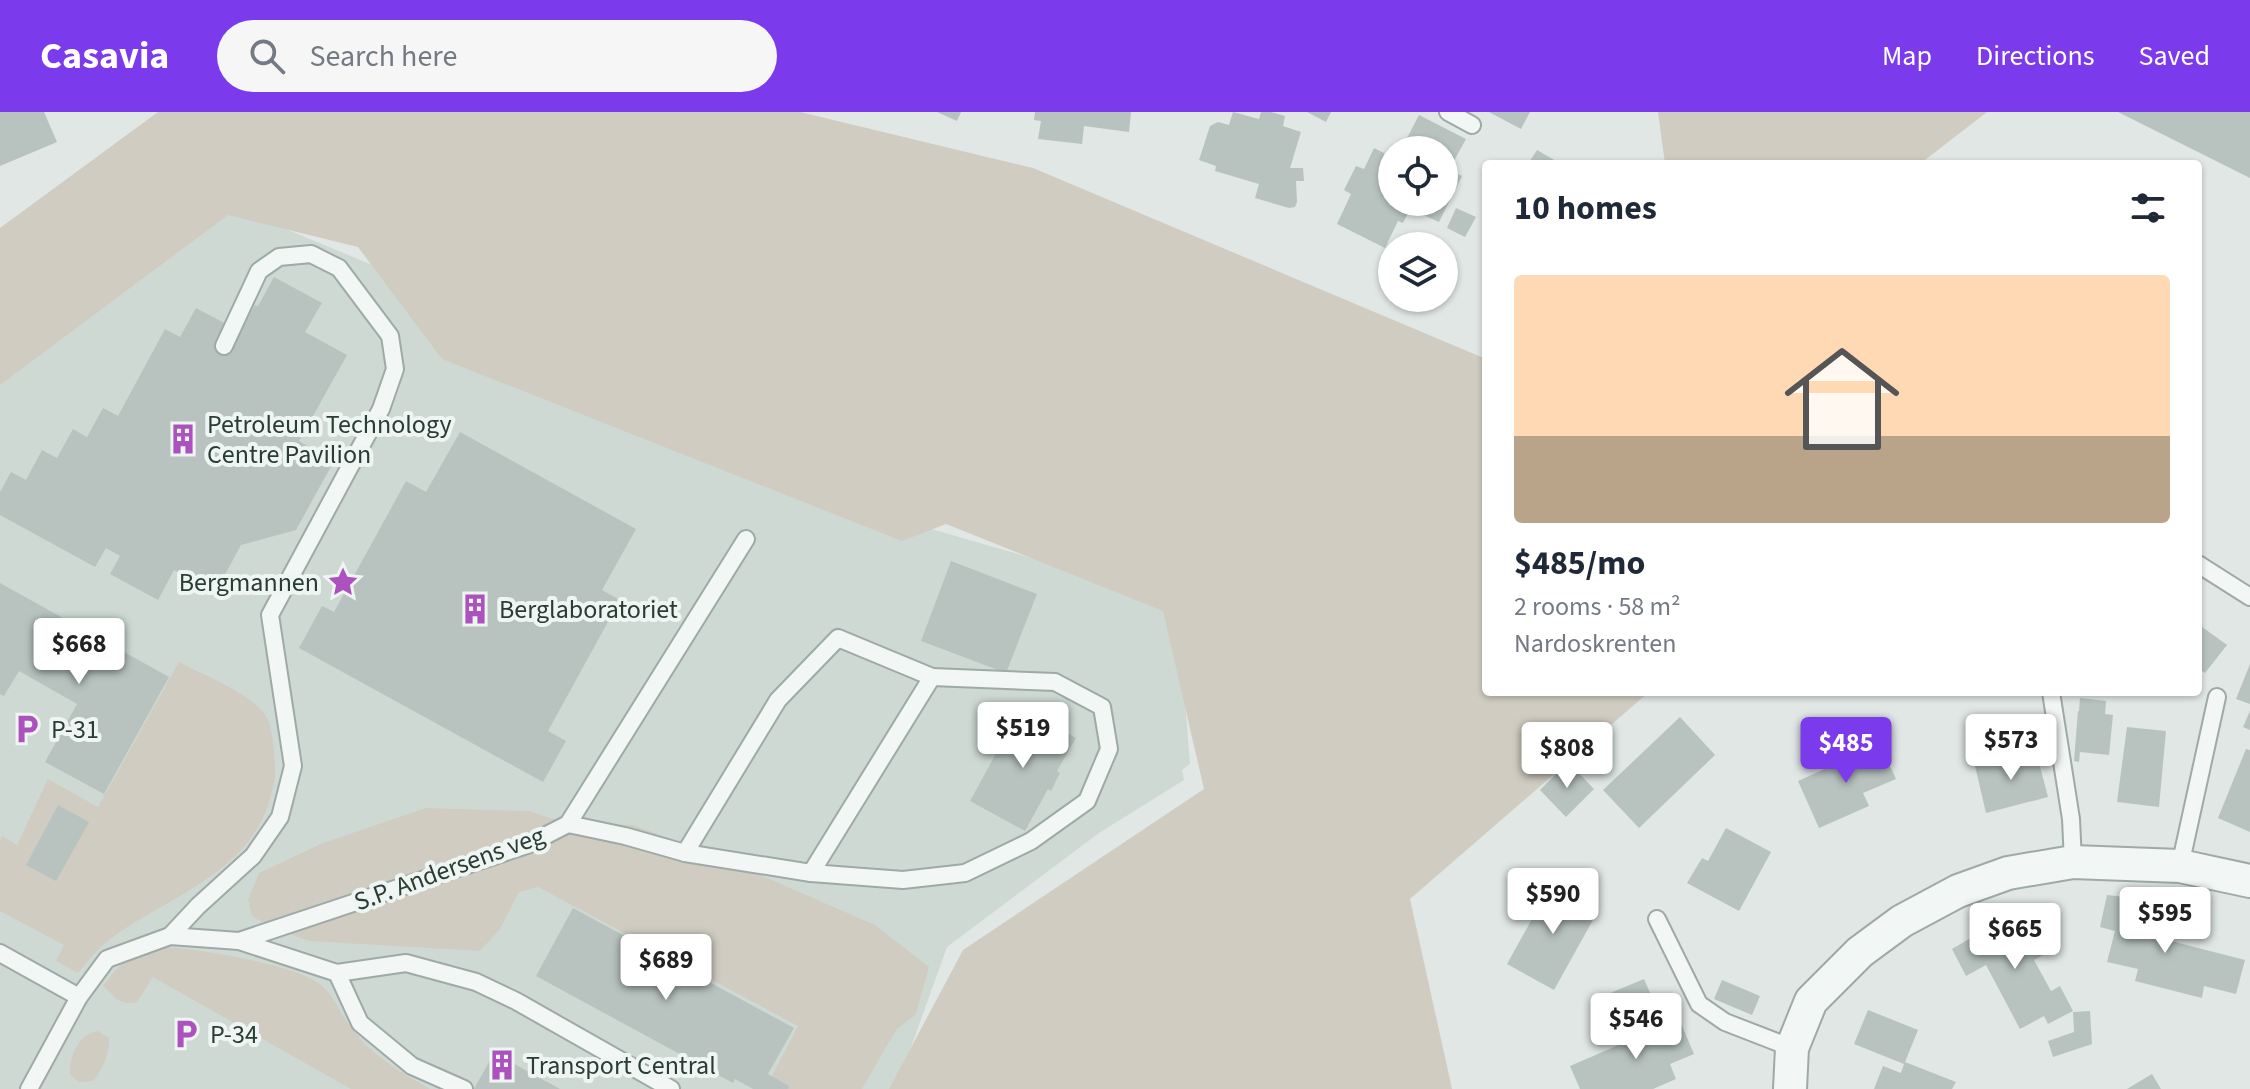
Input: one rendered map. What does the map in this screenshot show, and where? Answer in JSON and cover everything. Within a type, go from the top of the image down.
[{"type":"street","points":[[1790,1089],[1792,1048],[1811,1001],[1860,952],[1902,921],[1958,891],[2008,873],[2073,862],[2180,866],[2250,881]]},
{"type":"lane","points":[[1448,112],[1472,125]]},
{"type":"lane","name":"S.P. Andersens veg","points":[[170,936],[253,856],[280,817],[293,766],[270,615],[381,409],[395,369],[390,336],[339,268],[311,254],[279,257],[259,271],[224,346]]},
{"type":"lane","name":"S.P. Andersens veg","points":[[239,941],[527,845],[568,824],[746,539]]},
{"type":"lane","points":[[2202,567],[2250,597]]},
{"type":"lane","points":[[568,824],[685,853],[811,873],[903,880],[965,873],[1031,841],[1087,801],[1109,749],[1102,707],[1055,682],[932,677],[838,638],[778,700],[685,853]]},
{"type":"lane","points":[[811,873],[932,677]]},
{"type":"lane","points":[[2052,696],[2071,819],[2073,862]]},
{"type":"lane","points":[[2180,866],[2217,697]]},
{"type":"lane","points":[[1657,919],[1699,1004],[1725,1022],[1792,1048]]},
{"type":"lane","name":"S.P. Andersens veg","points":[[29,1089],[79,997],[107,959],[170,936],[239,941],[337,973],[406,963],[476,982],[516,1001],[671,1089]]},
{"type":"lane","points":[[0,953],[79,997]]},
{"type":"lane","points":[[337,973],[360,1023],[412,1066],[464,1089]]},
{"type":"shaded area","points":[[158,112],[800,112],[1033,168],[1482,357],[1482,696],[1644,696],[1410,899],[1452,1089],[889,1089],[963,950],[1204,789],[1163,611],[946,524],[902,541],[442,359],[358,247],[228,215],[0,385],[0,228]]},
{"type":"shaded area","points":[[1658,112],[1987,112],[1925,160],[1664,160]]},
{"type":"shaded area","points":[[190,189],[401,277],[734,472],[1177,600],[1190,764],[1182,770],[1184,780],[1099,833],[947,947],[896,1089],[0,1089],[0,382]]},
{"type":"shaded area","points":[[179,662],[235,690],[263,712],[271,730],[274,752],[275,776],[271,795],[262,821],[248,843],[230,861],[209,878],[111,938],[78,973],[56,961],[64,945],[0,911],[0,841],[2,836],[17,845],[48,779],[98,807]]},
{"type":"shaded area","points":[[426,808],[529,811],[568,824],[633,825],[717,856],[875,925],[929,967],[916,1014],[896,1030],[862,1089],[765,1089],[798,1026],[538,887],[519,892],[500,929],[480,951],[309,941],[268,926],[252,916],[248,900],[259,873],[323,843]]},
{"type":"shaded area","points":[[166,947],[247,959],[309,978],[326,990],[353,1030],[370,1048],[430,1089],[351,1089],[153,977],[137,1002],[121,1002],[103,986],[130,959]]},
{"type":"shaded area","points":[[98,1031],[109,1038],[105,1061],[93,1081],[79,1082],[70,1074],[73,1053],[85,1036]]},
{"type":"building","points":[[0,112],[44,112],[57,142],[0,166]]},
{"type":"building","points":[[937,112],[961,112],[957,121]]},
{"type":"building","points":[[1035,112],[1131,112],[1129,132],[1084,126],[1082,144],[1038,139],[1041,121],[1034,120]]},
{"type":"building","points":[[1233,112],[1259,119],[1261,112],[1285,116],[1283,126],[1301,132],[1290,168],[1303,168],[1304,181],[1296,181],[1295,207],[1255,198],[1259,184],[1215,171],[1216,166],[1199,160],[1210,126],[1218,122],[1229,125]]},
{"type":"building","points":[[1307,112],[1331,112],[1326,122]]},
{"type":"building","points":[[1489,112],[1530,112],[1521,129]]},
{"type":"building","points":[[2118,112],[2250,112],[2250,178]]},
{"type":"building","points":[[1419,115],[1466,139],[1458,153],[1458,136],[1408,136]]},
{"type":"building","points":[[1374,148],[1378,150],[1378,216],[1406,216],[1403,223],[1398,221],[1393,232],[1378,232],[1378,244],[1337,224],[1351,194],[1344,190],[1356,166],[1364,169]]},
{"type":"building","points":[[1537,150],[1554,160],[1531,160]]},
{"type":"building","points":[[1458,209],[1476,217],[1465,237],[1447,228],[1452,216],[1458,216]]},
{"type":"building","points":[[1426,216],[1442,216],[1439,222]]},
{"type":"building","name":"Petroleum Technology Centre Pavilion","points":[[274,277],[322,303],[305,332],[347,355],[299,441],[334,461],[296,530],[241,545],[215,593],[174,570],[158,600],[110,574],[120,556],[106,548],[95,567],[0,515],[0,492],[11,472],[26,480],[42,450],[57,458],[73,429],[87,437],[103,408],[118,416],[165,329],[180,337],[196,308],[228,325],[230,350]]},
{"type":"building","name":"Berglaboratoriet","points":[[460,432],[636,529],[602,590],[620,600],[548,731],[566,741],[543,782],[299,648],[322,606],[334,612],[406,481],[426,492]]},
{"type":"building","points":[[951,561],[1037,594],[1006,673],[921,641]]},
{"type":"building","points":[[0,583],[169,677],[104,794],[45,762],[77,704],[19,671],[4,696],[0,694]]},
{"type":"building","points":[[2202,627],[2227,645],[2205,673],[2202,671]]},
{"type":"building","points":[[2250,664],[2250,704],[2236,699]]},
{"type":"building","points":[[2080,698],[2106,701],[2105,714],[2113,715],[2109,755],[2080,752],[2079,762],[2074,761]]},
{"type":"building","points":[[1021,708],[1076,738],[1057,771],[1060,773],[1051,791],[1048,789],[1025,831],[970,801]]},
{"type":"building","points":[[2250,711],[2250,730],[2243,727]]},
{"type":"building","points":[[1680,717],[1715,755],[1639,828],[1603,790]]},
{"type":"building","points":[[2127,727],[2166,731],[2159,807],[2117,802]]},
{"type":"building","points":[[1880,744],[1896,779],[1863,793],[1869,806],[1819,828],[1798,781]]},
{"type":"building","points":[[2246,749],[2250,750],[2250,832],[2218,818]]},
{"type":"building","points":[[2036,751],[2048,797],[1986,813],[1975,766]]},
{"type":"building","points":[[1568,762],[1594,789],[1566,817],[1540,790]]},
{"type":"building","points":[[58,805],[89,822],[56,881],[26,865]]},
{"type":"building","points":[[1726,828],[1771,852],[1739,911],[1687,883],[1702,858],[1708,861]]},
{"type":"building","points":[[1552,883],[1599,909],[1554,990],[1507,964]]},
{"type":"building","points":[[2107,895],[2144,899],[2136,932],[2245,960],[2236,994],[2204,986],[2202,998],[2135,981],[2138,969],[2107,962],[2115,931],[2100,927]]},
{"type":"building","points":[[573,908],[794,1028],[768,1074],[789,1086],[788,1089],[753,1089],[735,1079],[733,1083],[536,976]]},
{"type":"building","points":[[2010,915],[2021,935],[2036,927],[2049,952],[2034,960],[2051,991],[2060,986],[2073,1011],[2048,1024],[2044,1016],[2020,1029],[1986,965],[1966,976],[1952,949]]},
{"type":"building","points":[[1644,979],[1657,1009],[1621,1024],[1608,994]]},
{"type":"building","points":[[1722,980],[1760,996],[1752,1015],[1714,999]]},
{"type":"building","points":[[1868,1010],[1918,1030],[1905,1062],[1956,1082],[1952,1089],[1874,1089],[1883,1066],[1901,1073],[1904,1064],[1854,1044]]},
{"type":"building","points":[[2090,1011],[2092,1044],[2053,1057],[2048,1041],[2074,1032],[2073,1012]]},
{"type":"building","points":[[1679,1019],[1694,1054],[1670,1064],[1676,1079],[1653,1089],[1580,1089],[1570,1066]]},
{"type":"building","name":"Transport Central","points":[[494,1053],[540,1078],[560,1089],[474,1089]]},
{"type":"building","points":[[2152,1074],[2161,1089],[2127,1089]]},
{"type":"place","name":"Petroleum Technology Centre Pavilion","points":[[183,439]]},
{"type":"place","name":"Bergmannen","points":[[343,582]]},
{"type":"place","name":"Berglaboratoriet","points":[[475,609]]},
{"type":"place","name":"P-31","points":[[27,729]]},
{"type":"place","name":"P-34","points":[[186,1034]]},
{"type":"place","name":"Transport Central","points":[[502,1065]]}]
